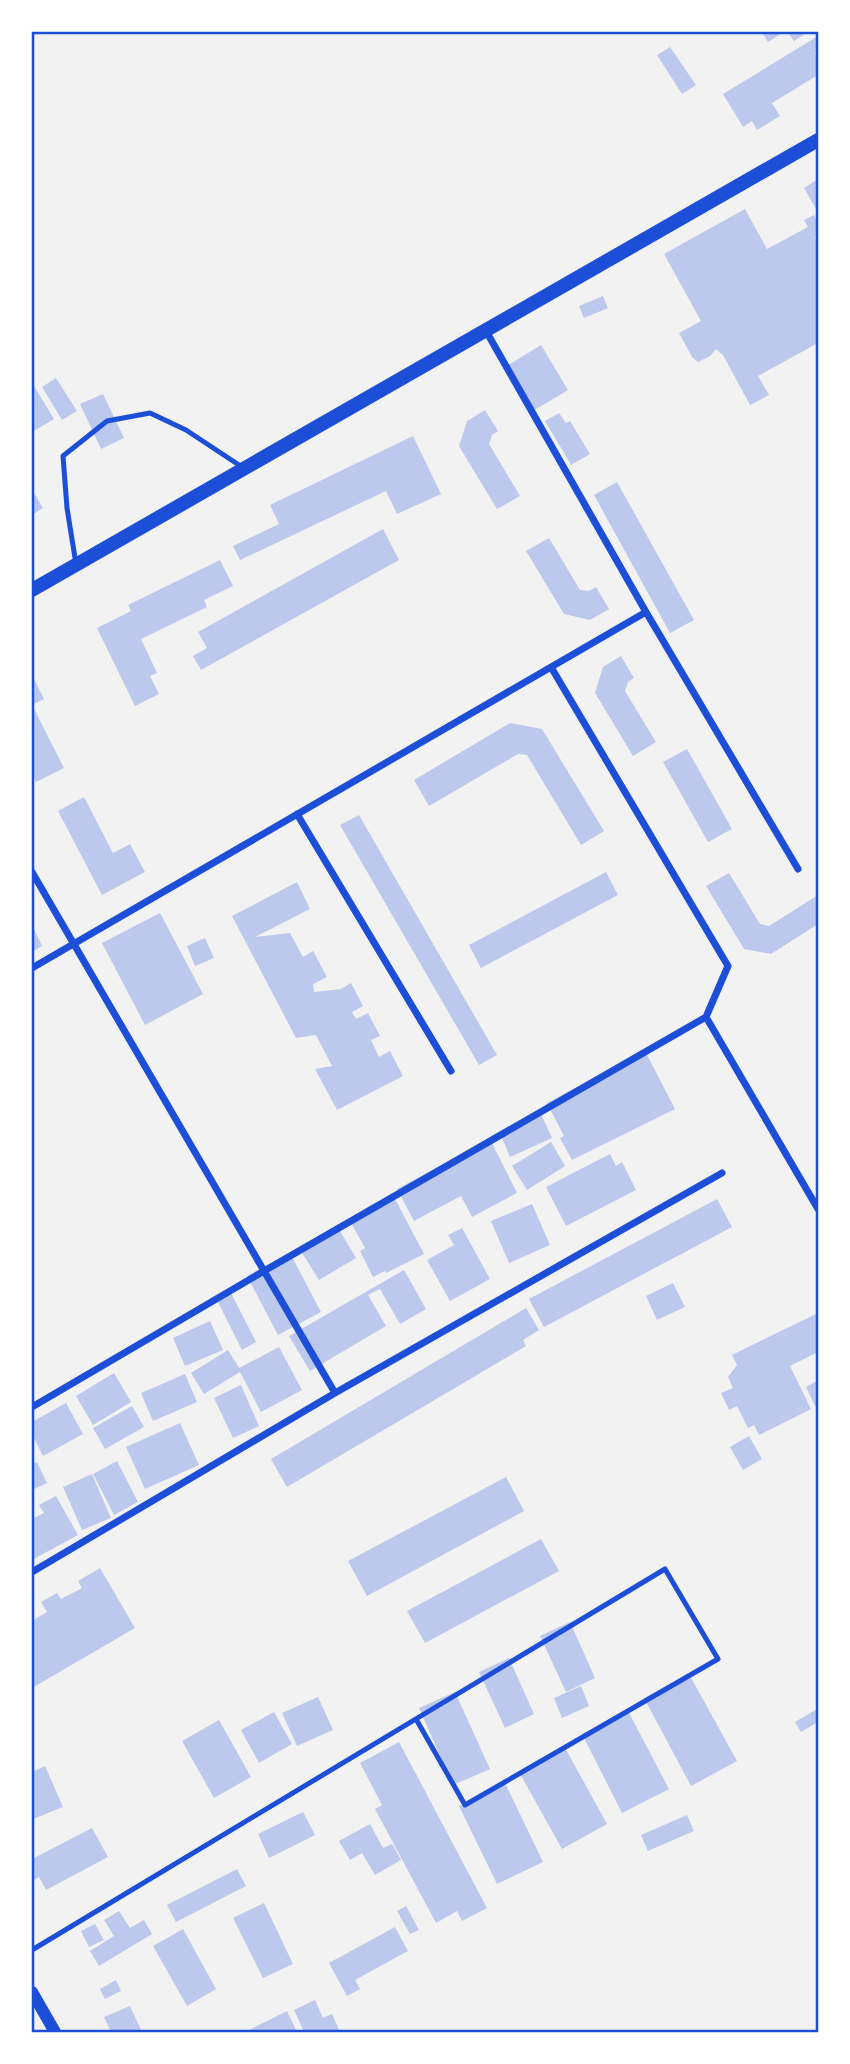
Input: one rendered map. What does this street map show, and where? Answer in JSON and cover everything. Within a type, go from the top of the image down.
[{"type":"main road","points":[[32,590],[818,140]]},
{"type":"street","points":[[486,331],[646,612],[798,869]]},
{"type":"street","points":[[32,968],[646,612]]},
{"type":"street","points":[[32,1408],[706,1017],[728,966],[551,667]]},
{"type":"street","points":[[297,814],[451,1072]]},
{"type":"street","points":[[32,872],[335,1393]]},
{"type":"street","points":[[706,1017],[818,1209]]},
{"type":"street","points":[[32,1572],[335,1393],[722,1173]]},
{"type":"street","points":[[32,1992],[55,2032]]},
{"type":"lane","points":[[77,565],[67,508],[63,456],[107,421],[150,413],[186,430],[244,469]]},
{"type":"lane","points":[[32,1950],[665,1569],[718,1659],[465,1805],[416,1719]]},
{"type":"building","points":[[762,32],[784,32],[768,42]]},
{"type":"building","points":[[788,32],[808,32],[794,41]]},
{"type":"building","points":[[818,36],[818,51],[815,53],[818,58],[818,75],[772,103],[780,116],[757,130],[752,121],[743,127],[723,94]]},
{"type":"building","points":[[670,47],[696,85],[682,94],[657,55]]},
{"type":"building","points":[[818,179],[818,212],[804,188]]},
{"type":"building","points":[[745,209],[767,249],[808,227],[804,220],[814,215],[818,224],[818,235],[815,237],[818,243],[818,343],[758,376],[769,395],[750,405],[723,355],[716,349],[710,356],[698,362],[692,357],[679,333],[701,321],[664,254]]},
{"type":"building","points":[[603,296],[608,308],[584,318],[579,306]]},
{"type":"building","points":[[541,345],[568,390],[531,412],[505,367]]},
{"type":"building","points":[[56,378],[77,411],[62,420],[42,387]]},
{"type":"building","points":[[34,386],[54,419],[32,432],[32,387]]},
{"type":"building","points":[[103,394],[124,438],[101,449],[80,404]]},
{"type":"building","points":[[485,410],[498,431],[492,435],[489,444],[520,496],[497,509],[459,446],[467,421]]},
{"type":"building","points":[[559,413],[566,423],[570,421],[590,454],[571,465],[545,421]]},
{"type":"building","points":[[413,436],[441,494],[397,514],[386,491],[240,560],[233,546],[279,524],[270,505]]},
{"type":"building","points":[[617,482],[694,620],[670,633],[594,495]]},
{"type":"building","points":[[32,490],[43,508],[32,515]]},
{"type":"building","points":[[383,529],[399,560],[201,670],[193,656],[207,648],[198,632]]},
{"type":"building","points":[[549,538],[580,590],[589,591],[596,587],[609,609],[590,620],[564,614],[526,551]]},
{"type":"building","points":[[220,560],[233,586],[204,600],[207,607],[141,639],[157,673],[150,676],[159,694],[135,706],[97,628],[131,611],[128,605]]},
{"type":"building","points":[[621,656],[634,678],[628,682],[625,691],[656,742],[633,756],[595,693],[603,667]]},
{"type":"building","points":[[32,675],[44,699],[32,705]]},
{"type":"building","points":[[32,705],[64,768],[36,782],[32,772]]},
{"type":"building","points":[[510,723],[542,729],[604,831],[581,845],[527,755],[518,754],[429,806],[414,780]]},
{"type":"building","points":[[687,749],[732,829],[708,842],[663,762]]},
{"type":"building","points":[[84,797],[113,853],[130,844],[145,872],[102,895],[58,811]]},
{"type":"building","points":[[359,815],[497,1055],[479,1065],[340,825]]},
{"type":"building","points":[[606,872],[618,895],[481,968],[469,945]]},
{"type":"building","points":[[729,873],[760,924],[769,926],[818,895],[818,924],[771,954],[744,949],[706,886]]},
{"type":"building","points":[[297,882],[310,909],[255,937],[290,933],[303,957],[313,951],[327,977],[313,984],[314,992],[341,989],[351,983],[363,1006],[352,1012],[356,1019],[368,1013],[380,1036],[371,1040],[379,1057],[390,1051],[403,1076],[337,1110],[315,1069],[332,1066],[316,1035],[296,1038],[232,916]]},
{"type":"building","points":[[160,913],[203,994],[145,1025],[102,943]]},
{"type":"building","points":[[32,925],[42,946],[32,952]]},
{"type":"building","points":[[205,938],[214,958],[195,966],[187,946]]},
{"type":"building","points":[[645,1051],[675,1109],[572,1160],[560,1138],[564,1136],[547,1103]]},
{"type":"building","points":[[541,1114],[552,1138],[510,1157],[500,1133]]},
{"type":"building","points":[[490,1139],[517,1193],[472,1217],[461,1196],[414,1221],[397,1189]]},
{"type":"building","points":[[551,1142],[565,1166],[527,1190],[512,1166]]},
{"type":"building","points":[[610,1154],[616,1166],[622,1162],[636,1190],[566,1226],[546,1187]]},
{"type":"building","points":[[394,1197],[424,1254],[373,1277],[360,1251],[365,1248],[350,1221]]},
{"type":"building","points":[[717,1199],[732,1227],[544,1327],[529,1299]]},
{"type":"building","points":[[532,1204],[550,1245],[509,1263],[491,1221]]},
{"type":"building","points":[[337,1226],[356,1258],[319,1280],[299,1248]]},
{"type":"building","points":[[462,1228],[490,1279],[450,1301],[427,1260],[454,1245],[448,1235]]},
{"type":"building","points":[[290,1253],[321,1312],[278,1335],[247,1276]]},
{"type":"building","points":[[404,1270],[426,1309],[400,1324],[380,1289],[368,1295],[386,1326],[310,1371],[289,1336]]},
{"type":"building","points":[[673,1283],[685,1307],[657,1320],[646,1296]]},
{"type":"building","points":[[230,1291],[256,1342],[242,1350],[216,1298]]},
{"type":"building","points":[[526,1308],[539,1330],[523,1340],[526,1346],[287,1487],[271,1459]]},
{"type":"building","points":[[818,1313],[818,1352],[790,1366],[811,1409],[759,1435],[754,1425],[748,1428],[737,1406],[729,1410],[721,1393],[733,1388],[728,1377],[737,1365],[732,1355]]},
{"type":"building","points":[[210,1321],[223,1350],[185,1366],[173,1338]]},
{"type":"building","points":[[279,1347],[302,1390],[261,1412],[240,1372],[204,1394],[191,1373],[228,1350],[239,1368]]},
{"type":"building","points":[[114,1373],[131,1402],[93,1425],[76,1396]]},
{"type":"building","points":[[185,1374],[197,1402],[153,1421],[141,1393]]},
{"type":"building","points":[[818,1380],[818,1412],[806,1387]]},
{"type":"building","points":[[241,1385],[259,1426],[233,1438],[214,1398]]},
{"type":"building","points":[[66,1403],[83,1434],[43,1456],[32,1434],[32,1422]]},
{"type":"building","points":[[132,1406],[144,1427],[105,1449],[93,1428]]},
{"type":"building","points":[[180,1423],[199,1465],[145,1489],[126,1447]]},
{"type":"building","points":[[749,1436],[762,1459],[743,1470],[730,1447]]},
{"type":"building","points":[[117,1461],[138,1502],[114,1515],[93,1474]]},
{"type":"building","points":[[37,1462],[47,1483],[32,1490],[32,1464]]},
{"type":"building","points":[[92,1474],[111,1518],[82,1530],[63,1487]]},
{"type":"building","points":[[506,1477],[524,1511],[367,1596],[348,1561]]},
{"type":"building","points":[[56,1496],[78,1535],[32,1560],[32,1519],[44,1513],[39,1505]]},
{"type":"building","points":[[541,1539],[559,1571],[425,1643],[407,1611]]},
{"type":"building","points":[[100,1568],[135,1628],[32,1688],[32,1621],[47,1612],[41,1602],[57,1593],[61,1599],[82,1588],[78,1581]]},
{"type":"building","points":[[570,1622],[595,1678],[566,1692],[540,1636]]},
{"type":"building","points":[[509,1658],[534,1714],[505,1728],[479,1672]]},
{"type":"building","points":[[689,1674],[737,1761],[691,1786],[644,1698]]},
{"type":"building","points":[[581,1686],[589,1706],[562,1718],[554,1698]]},
{"type":"building","points":[[455,1692],[490,1769],[453,1785],[419,1708]]},
{"type":"building","points":[[318,1697],[333,1730],[297,1746],[282,1713]]},
{"type":"building","points":[[817,1709],[818,1722],[801,1732],[795,1722]]},
{"type":"building","points":[[628,1711],[669,1789],[622,1813],[582,1734]]},
{"type":"building","points":[[274,1712],[292,1744],[259,1763],[241,1730]]},
{"type":"building","points":[[219,1720],[251,1777],[214,1798],[182,1741]]},
{"type":"building","points":[[399,1742],[487,1908],[462,1921],[457,1911],[436,1923],[375,1809],[382,1805],[360,1763]]},
{"type":"building","points":[[564,1746],[607,1824],[562,1849],[519,1772]]},
{"type":"building","points":[[45,1766],[63,1807],[33,1819],[32,1772]]},
{"type":"building","points":[[505,1783],[543,1862],[497,1884],[459,1806]]},
{"type":"building","points":[[303,1812],[315,1835],[269,1858],[258,1834]]},
{"type":"building","points":[[687,1815],[694,1831],[648,1851],[641,1835]]},
{"type":"building","points":[[370,1824],[383,1848],[392,1844],[401,1860],[375,1875],[362,1853],[350,1860],[339,1841]]},
{"type":"building","points":[[92,1828],[108,1857],[46,1890],[39,1877],[32,1881],[32,1859]]},
{"type":"building","points":[[237,1869],[246,1886],[176,1922],[167,1905]]},
{"type":"building","points":[[264,1903],[293,1964],[263,1978],[233,1918]]},
{"type":"building","points":[[406,1906],[419,1930],[410,1934],[397,1911]]},
{"type":"building","points":[[119,1911],[130,1928],[144,1920],[152,1934],[99,1966],[90,1951],[114,1936],[104,1920]]},
{"type":"building","points":[[95,1924],[104,1940],[89,1947],[81,1931]]},
{"type":"building","points":[[395,1927],[408,1951],[355,1980],[360,1989],[347,1996],[329,1963]]},
{"type":"building","points":[[183,1929],[216,1989],[187,2006],[153,1946]]},
{"type":"building","points":[[116,1980],[121,1991],[105,1999],[100,1989]]},
{"type":"building","points":[[315,2000],[323,2018],[332,2014],[340,2032],[304,2032],[294,2010]]},
{"type":"building","points":[[130,2006],[142,2032],[111,2032],[104,2017]]},
{"type":"building","points":[[287,2011],[297,2032],[245,2032]]}]
